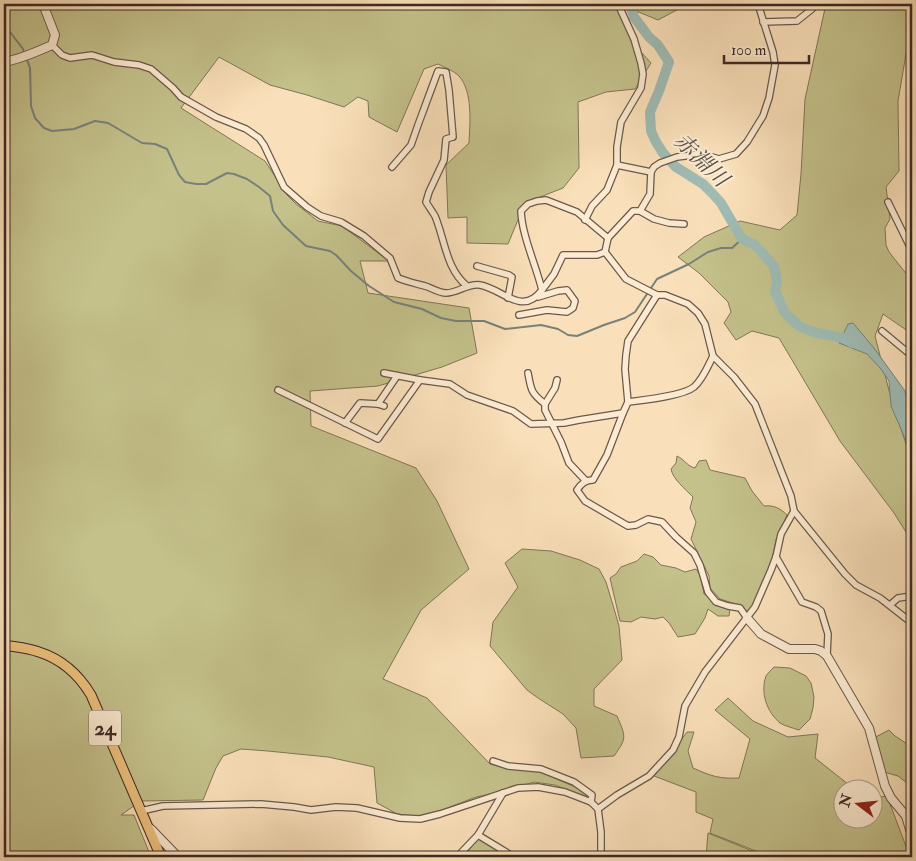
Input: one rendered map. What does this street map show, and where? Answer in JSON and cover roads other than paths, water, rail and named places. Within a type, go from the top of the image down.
[{"type":"main road","name":"24","points":[[4,645],[37,651],[52,657],[62,663],[83,683],[91,695],[161,857]]},
{"type":"street","points":[[4,62],[15,60],[52,45],[55,36],[43,4]]},
{"type":"street","points":[[586,220],[592,206],[607,190],[617,165],[617,147],[621,122],[641,88],[643,74],[634,39],[618,4]]},
{"type":"street","points":[[640,211],[650,194],[651,172],[654,168],[677,156],[701,154],[719,159],[736,154],[747,142],[763,116],[769,98],[775,65],[773,52],[758,4]]},
{"type":"street","points":[[763,22],[797,21],[815,4]]},
{"type":"street","points":[[52,45],[62,55],[70,58],[92,54],[114,62],[139,65],[152,69],[181,97],[216,117],[246,129],[259,138],[268,151],[284,187],[307,207],[321,216],[341,222],[364,236],[390,258],[398,278],[445,294],[456,292],[467,286],[478,285],[493,289],[508,298],[521,302],[567,290],[575,301],[573,308],[567,312],[546,310],[520,315]]},
{"type":"street","points":[[392,167],[411,145],[438,71],[446,72],[452,137],[446,139],[444,160],[426,202],[434,215],[448,259],[460,281],[467,286]]},
{"type":"street","points":[[912,117],[912,133]]},
{"type":"street","points":[[617,165],[651,172]]},
{"type":"street","points":[[542,290],[524,229],[521,211],[528,204],[546,200],[577,212],[608,238]]},
{"type":"street","points":[[888,202],[912,251]]},
{"type":"street","points":[[684,224],[669,223],[654,219],[640,211],[634,211],[608,238],[605,252],[626,279],[656,294],[665,295],[688,304],[698,313],[704,324],[713,356],[734,377],[755,404],[788,489],[794,511],[856,585],[880,598],[912,622]]},
{"type":"street","points":[[536,297],[554,274],[563,255],[597,255],[605,252]]},
{"type":"street","points":[[477,266],[509,274],[512,277],[508,298]]},
{"type":"street","points":[[656,294],[628,340],[625,369],[628,402],[607,455],[593,480],[580,484],[576,490],[585,501],[628,526],[636,526],[648,519],[662,522],[694,553],[700,565],[708,592],[716,602],[740,608],[761,634],[789,649],[814,649],[821,651],[827,656],[869,728],[885,786],[906,816],[912,836]]},
{"type":"street","points":[[882,331],[912,356]]},
{"type":"street","points":[[628,402],[684,392],[694,387],[704,374],[713,356]]},
{"type":"street","points":[[384,373],[450,384],[467,395],[513,411],[531,424],[564,423],[623,413]]},
{"type":"street","points":[[528,373],[531,391],[545,404],[569,463],[586,481]]},
{"type":"street","points":[[345,423],[360,402],[381,405],[397,376]]},
{"type":"street","points":[[278,390],[378,439],[420,380]]},
{"type":"street","points":[[545,404],[555,388],[557,380]]},
{"type":"street","points":[[598,809],[648,776],[673,750],[679,737],[683,713],[690,697],[705,672],[755,608],[776,556],[781,534],[794,511]]},
{"type":"street","points":[[776,556],[802,602],[821,611],[828,634],[827,656]]},
{"type":"street","points":[[890,606],[898,598],[912,596]]},
{"type":"street","points":[[494,761],[508,766],[540,769],[560,776],[574,782],[592,795],[591,802]]},
{"type":"street","points":[[141,811],[163,806],[260,804],[311,810],[336,807],[358,808],[400,818],[420,819],[518,788],[538,787],[565,792],[591,802],[598,809],[601,832],[601,857]]},
{"type":"street","points":[[457,857],[478,835],[503,793]]},
{"type":"street","points":[[148,825],[178,857]]},
{"type":"street","points":[[478,835],[514,857]]},
{"type":"water","points":[[853,323],[905,391],[912,420],[912,479],[910,450],[891,406],[889,381],[867,354],[839,343],[848,324]]},
{"type":"waterway","name":"赤淵川","points":[[630,4],[634,17],[649,37],[658,45],[669,62],[650,112],[651,131],[663,153],[676,167],[703,184],[712,193],[721,203],[742,239],[755,245],[774,266],[777,282],[775,292],[785,313],[799,326],[813,332],[844,338],[852,343]]},
{"type":"waterway","points":[[4,24],[24,53]]},
{"type":"waterway","points":[[26,57],[30,68],[31,106],[35,118],[44,128],[52,131],[74,129],[95,121],[108,123],[142,143],[155,144],[167,149],[179,175],[185,182],[206,184],[227,173],[247,179],[270,196],[273,211],[283,225],[306,246],[330,251],[369,286],[394,302],[422,309],[441,318],[456,321],[484,321],[505,329],[541,325],[558,329],[568,335],[577,336],[625,318],[635,312],[657,279],[689,264],[708,252],[721,248],[732,248],[742,239]]}]
